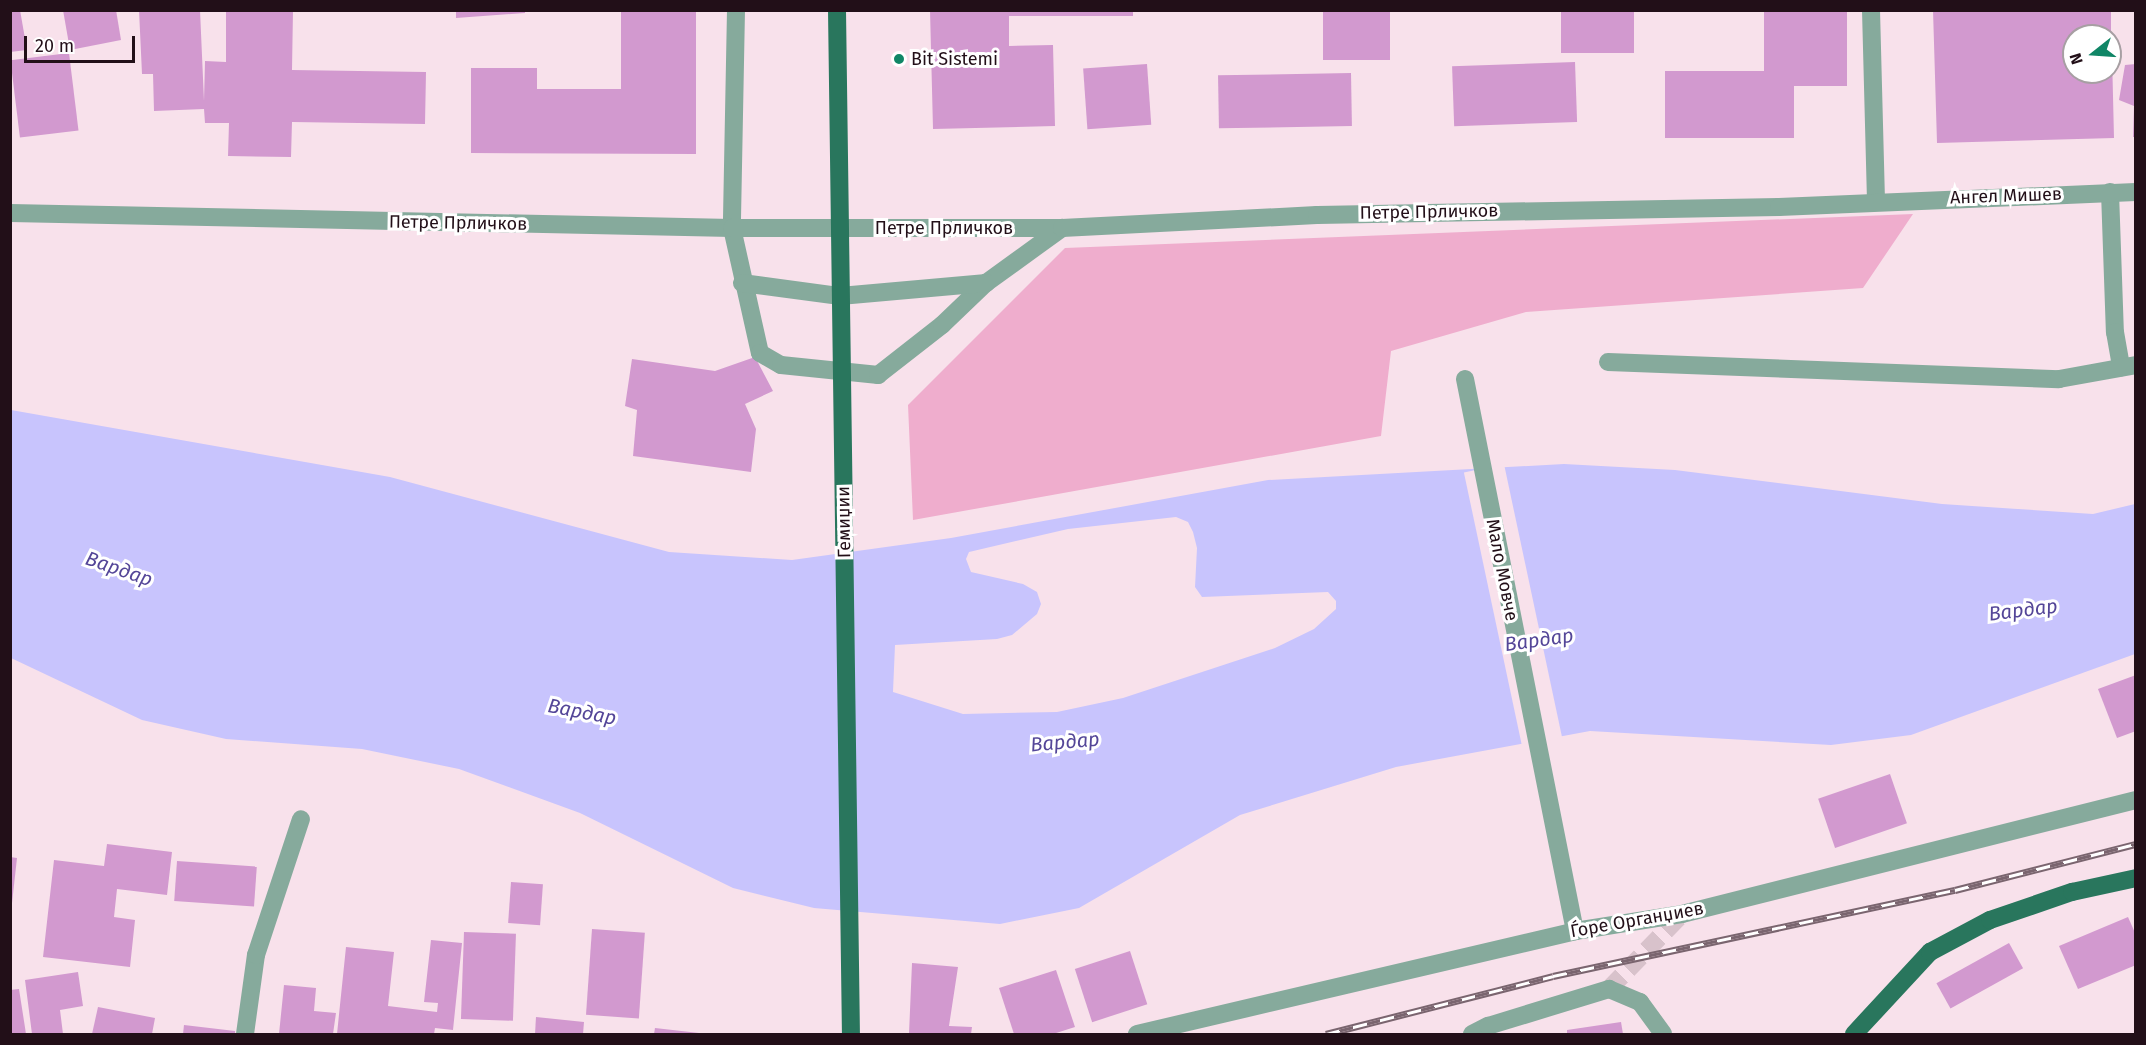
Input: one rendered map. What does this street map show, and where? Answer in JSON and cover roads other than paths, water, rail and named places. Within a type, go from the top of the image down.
[{"type":"main road","name":"Гемиџии","points":[[837,10],[851,1035]]},
{"type":"main road","points":[[1854,1035],[1929,952],[1990,920],[2072,892],[2136,878]]},
{"type":"street","points":[[736,10],[732,228],[742,283],[760,353],[781,365],[878,375],[942,325],[987,283],[1062,228]]},
{"type":"street","points":[[1871,10],[1876,201]]},
{"type":"street","points":[[1608,362],[2059,378],[2128,366],[2115,332],[2110,192]]},
{"type":"street","name":"Ангел Мишев","points":[[1876,201],[2136,192]]},
{"type":"street","name":"Петре Прличков","points":[[10,213],[732,228],[1062,228],[1317,215],[1779,207],[1876,201]]},
{"type":"street","points":[[742,283],[840,296],[987,283]]},
{"type":"street","name":"Мало Мовче","points":[[1465,380],[1559,866],[1575,931]]},
{"type":"street","name":"Ѓоре Органџиев","points":[[1137,1035],[1575,931],[1682,914],[2136,800]]},
{"type":"street","points":[[245,1035],[256,955],[302,819]]},
{"type":"street","points":[[1472,1035],[1488,1026],[1609,989],[1640,1002],[1663,1035]]},
{"type":"water","name":"Вардар","points":[[11,410],[390,477],[669,552],[792,560],[951,538],[1268,480],[1564,464],[1675,470],[1942,504],[2093,514],[2135,504],[2135,654],[1911,735],[1831,745],[1590,731],[1396,767],[1240,815],[1079,908],[1000,924],[814,908],[733,888],[580,813],[459,769],[362,749],[226,739],[142,720],[11,658]],"holes":[[[1176,517],[1188,522],[1197,548],[1195,587],[1202,597],[1328,592],[1336,601],[1336,609],[1314,629],[1275,648],[1123,698],[1057,712],[963,714],[893,692],[895,645],[997,639],[1012,635],[1037,614],[1041,604],[1037,592],[1023,584],[971,572],[966,559],[969,552],[1068,529]]]},
{"type":"tunnel","points":[[1609,989],[1682,914]]},
{"type":"railway","points":[[1326,1034],[1553,976],[1955,890],[2136,844]]},
{"type":"place","name":"Bit Sistemi","points":[[899,59]]}]
